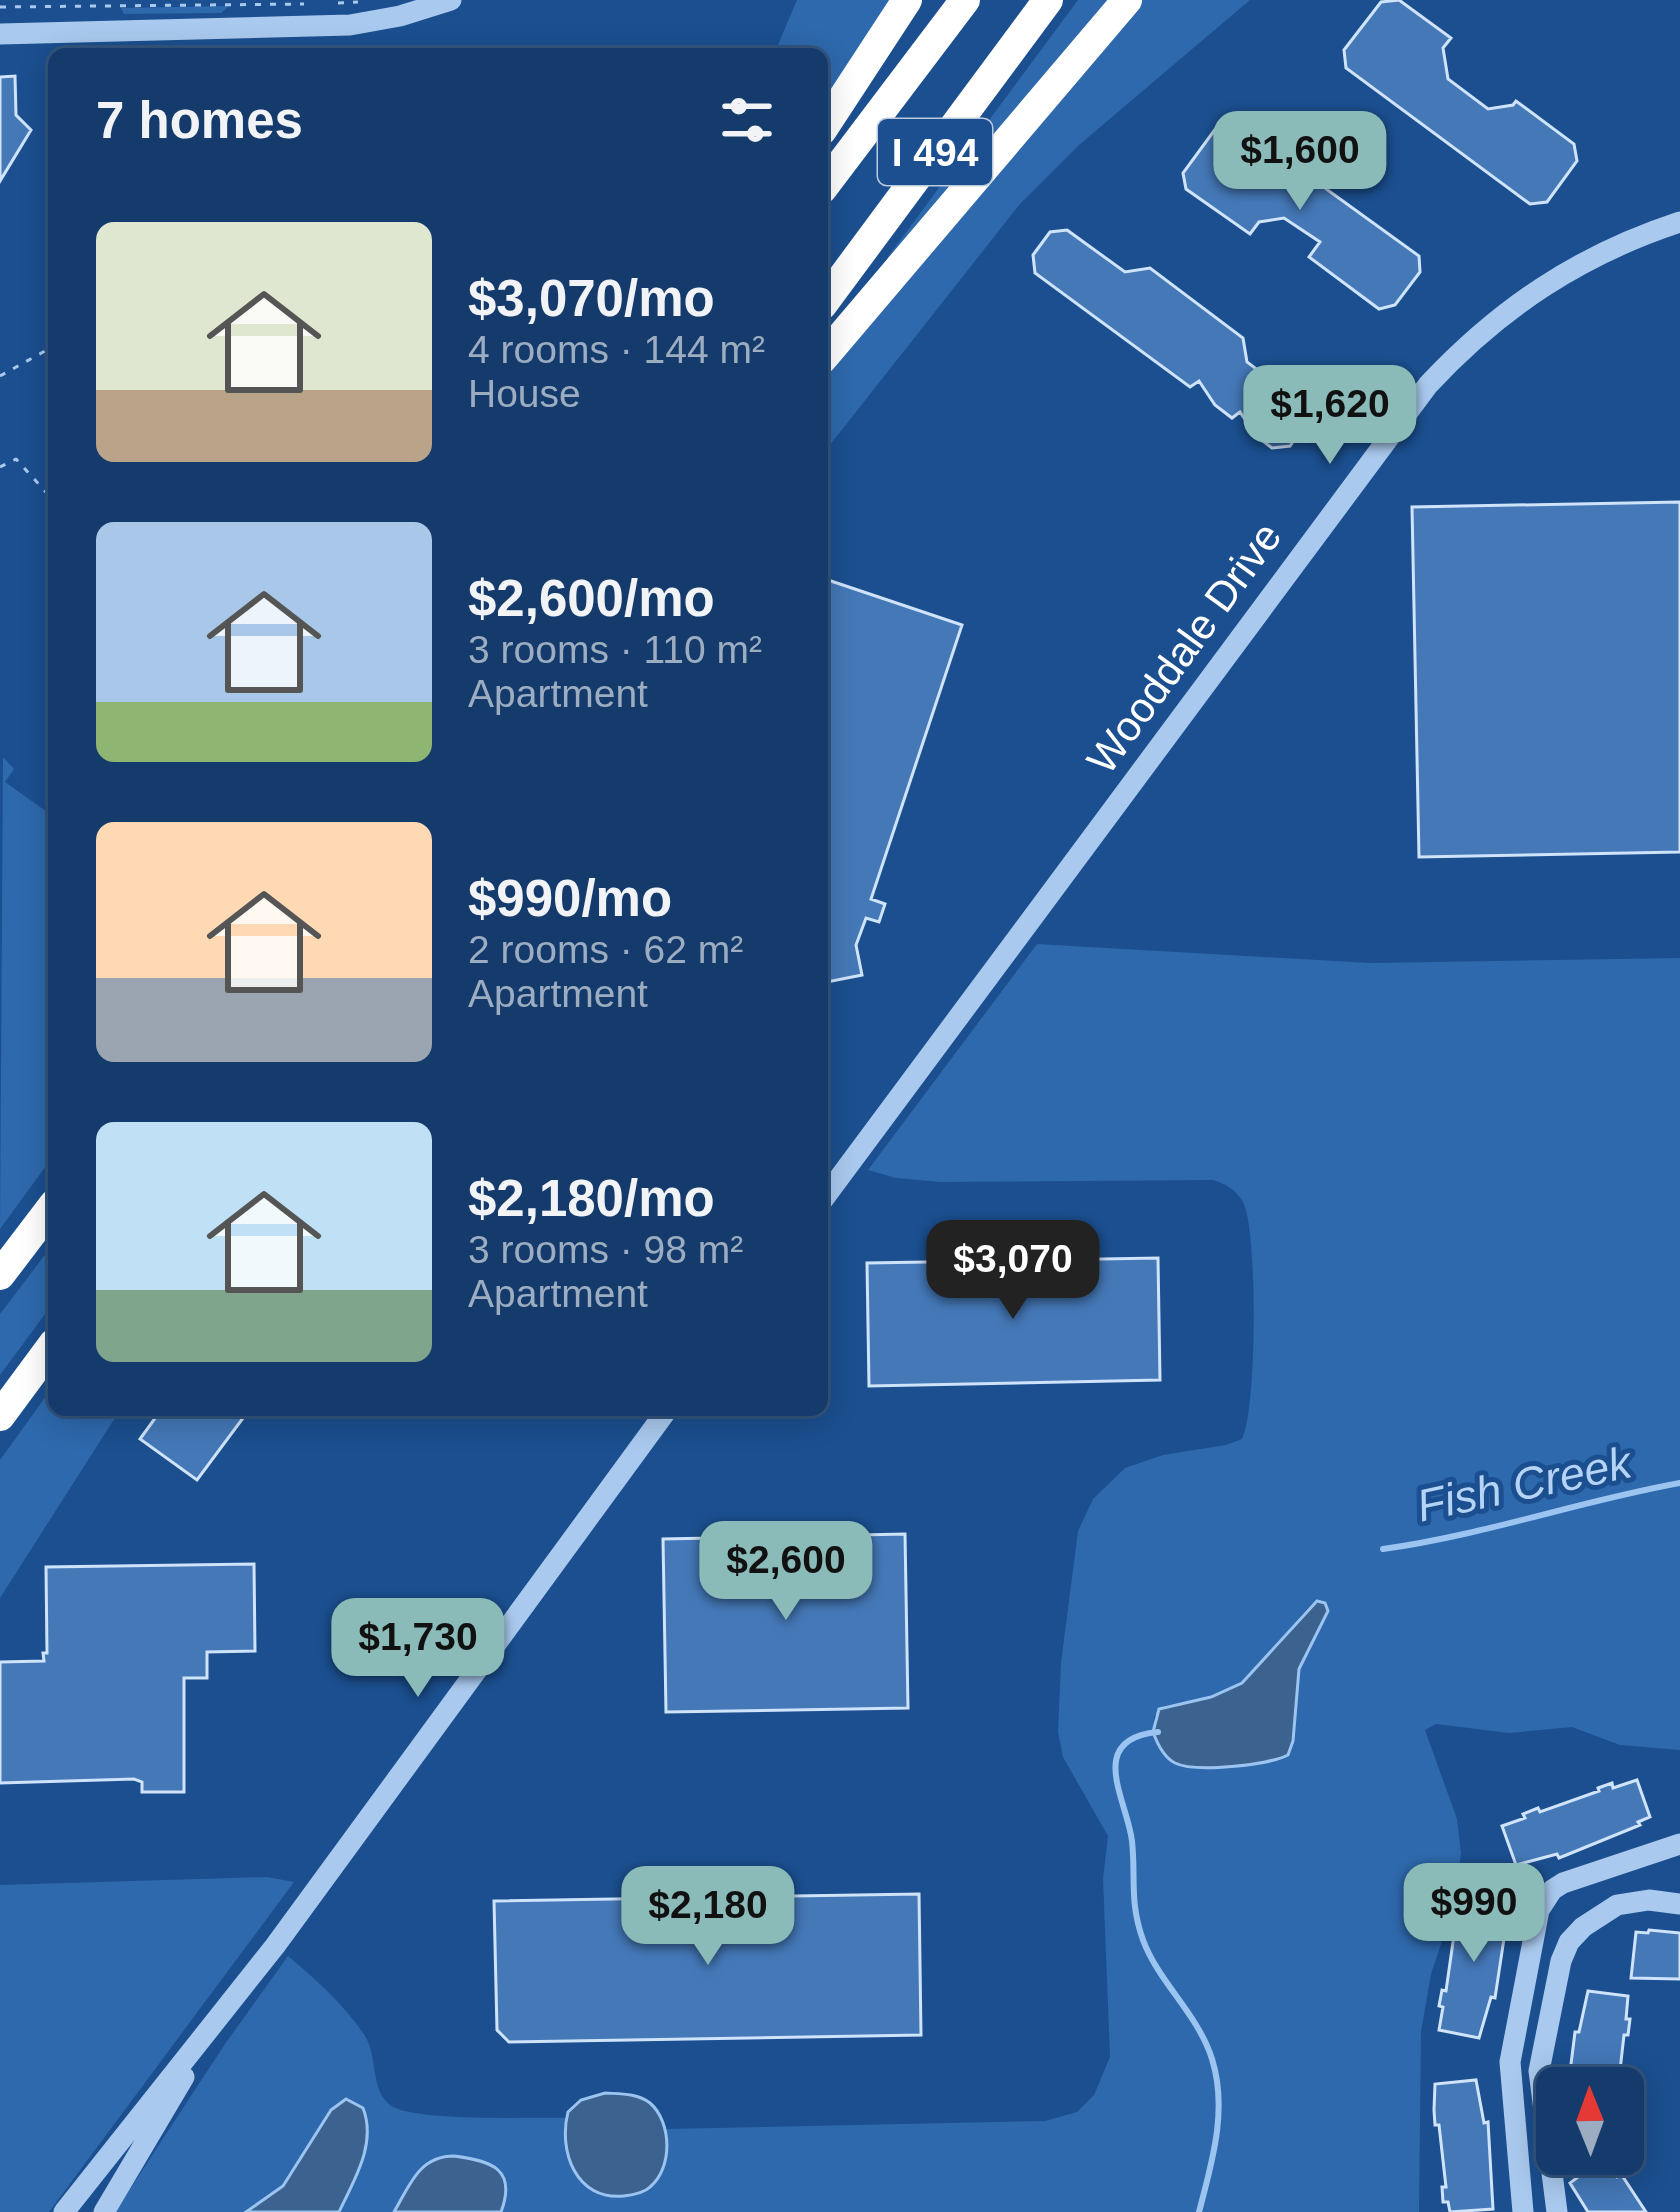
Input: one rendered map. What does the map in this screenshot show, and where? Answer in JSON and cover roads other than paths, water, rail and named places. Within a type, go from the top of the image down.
[{"type":"highway","points":[[828,121],[908,0]]},
{"type":"highway","name":"I 494","points":[[828,181],[965,0]]},
{"type":"highway","name":"I 494","points":[[828,297],[1048,0]]},
{"type":"highway","points":[[828,352],[1127,0]]},
{"type":"highway","points":[[0,1275],[48,1212]]},
{"type":"highway","points":[[0,1416],[48,1351]]},
{"type":"street","points":[[0,34],[338,26],[390,19],[451,0]]},
{"type":"street","name":"Wooddale Drive","points":[[828,1194],[1428,385],[1485,327],[1557,275],[1622,242],[1680,222]]},
{"type":"street","points":[[64,2212],[214,2024],[663,1416]]},
{"type":"street","points":[[1523,2212],[1510,2062],[1539,1910],[1563,1883],[1680,1844]]},
{"type":"street","points":[[1605,1869],[1618,1905]]},
{"type":"street","points":[[1540,2067],[1569,1942],[1597,1916],[1618,1905],[1649,1900],[1680,1904]]},
{"type":"street","points":[[1524,1980],[1556,1987]]},
{"type":"street","points":[[104,2212],[214,2024]]},
{"type":"street","points":[[1519,2177],[1540,2175]]},
{"type":"street","points":[[1550,2175],[1557,2212]]},
{"type":"waterway","name":"Fish Creek","points":[[1383,1549],[1680,1483]]},
{"type":"waterway","name":"Fish Creek","points":[[1158,1732],[1122,1746],[1116,1774],[1132,1841],[1134,1901],[1143,1940],[1198,2027],[1217,2078],[1216,2136],[1199,2212]]}]
